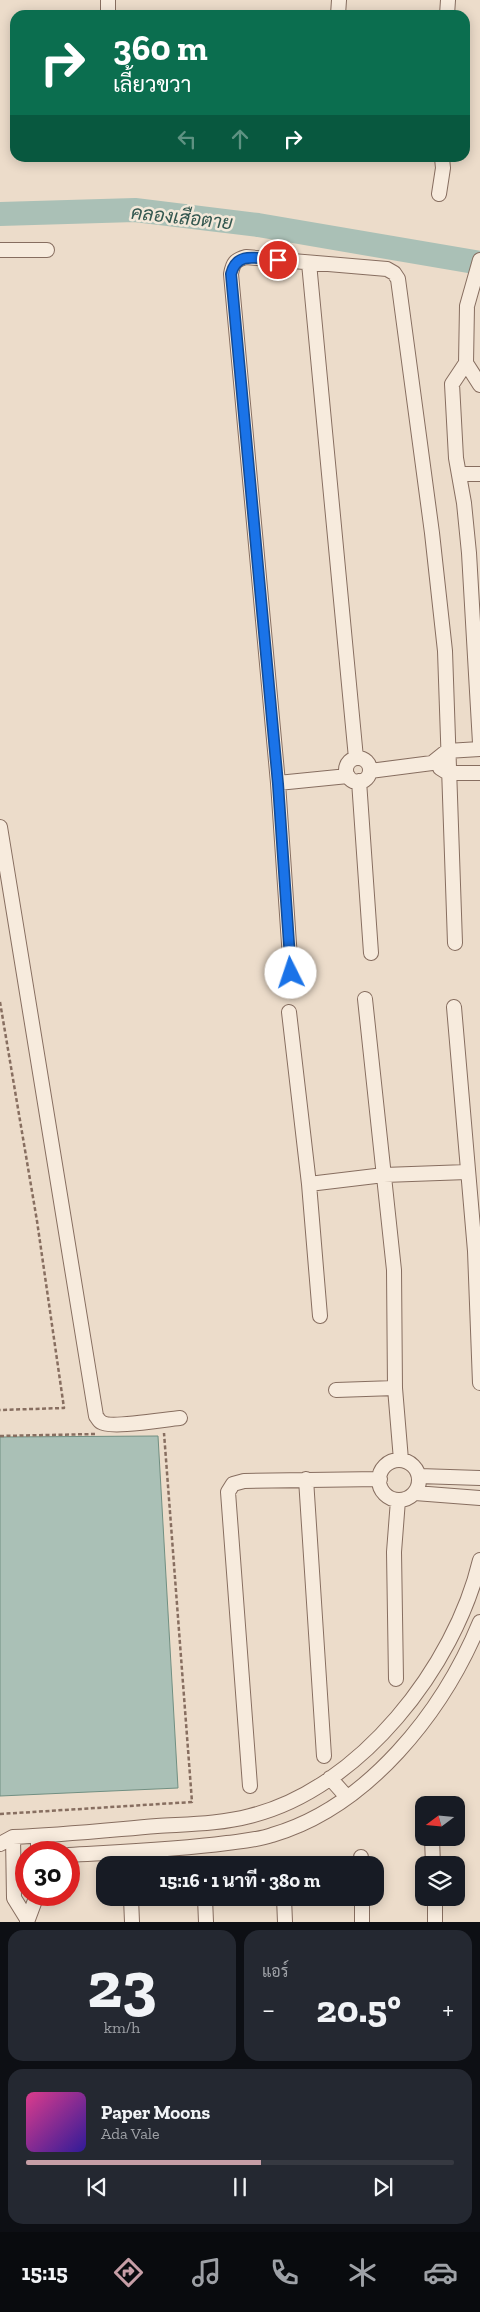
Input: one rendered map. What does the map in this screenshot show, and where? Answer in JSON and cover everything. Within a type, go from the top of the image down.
[{"type":"street","points":[[439,194],[442,162]]},
{"type":"street","points":[[0,250],[47,250]]},
{"type":"street","points":[[291,973],[278,784],[231,274],[233,264],[238,260],[246,258],[387,270],[394,273],[401,287],[445,651],[455,943]]},
{"type":"street","points":[[480,260],[467,306],[466,363],[452,384],[456,458],[469,553],[480,743]]},
{"type":"street","points":[[309,263],[356,758]]},
{"type":"street","points":[[466,363],[480,385]]},
{"type":"street","points":[[459,474],[480,474]]},
{"type":"street","points":[[370,771],[432,763],[447,751],[480,749]]},
{"type":"street","points":[[356,758],[366,761],[370,771]]},
{"type":"street","points":[[356,758],[347,764],[353,779],[371,953]]},
{"type":"street","points":[[432,763],[448,773],[480,773]]},
{"type":"street","points":[[278,784],[366,778],[370,771]]},
{"type":"street","points":[[0,827],[96,1416],[104,1424],[121,1425],[180,1418]]},
{"type":"street","points":[[365,999],[394,1270],[395,1388],[401,1460]]},
{"type":"street","points":[[454,1007],[475,1251],[480,1383]]},
{"type":"street","points":[[289,1012],[310,1184],[320,1316]]},
{"type":"street","points":[[310,1184],[384,1176],[467,1172]]},
{"type":"street","points":[[336,1390],[395,1388]]},
{"type":"street","points":[[395,1460],[401,1460],[412,1465],[419,1476],[418,1488],[414,1493],[398,1500],[385,1493],[380,1478],[384,1467],[395,1460]]},
{"type":"street","points":[[419,1476],[480,1478]]},
{"type":"street","points":[[250,1786],[228,1492],[233,1484],[244,1480],[380,1478]]},
{"type":"street","points":[[306,1479],[324,1756]]},
{"type":"street","points":[[414,1493],[480,1498]]},
{"type":"street","points":[[396,1680],[394,1552],[398,1500]]},
{"type":"street","points":[[0,1844],[13,1837],[211,1822],[249,1816],[278,1808],[308,1793],[362,1754],[396,1721],[424,1683],[445,1649],[467,1603],[480,1560]]},
{"type":"street","points":[[80,1854],[195,1848],[270,1836],[322,1815],[379,1770],[406,1744],[443,1693],[469,1648],[480,1622]]},
{"type":"street","points":[[424,1683],[443,1693]]},
{"type":"street","points":[[330,1778],[346,1796]]},
{"type":"street","points":[[38,1836],[38,1841]]},
{"type":"street","points":[[13,1837],[15,1843]]},
{"type":"street","points":[[0,1851],[15,1856]]},
{"type":"street","points":[[19,1906],[27,1920]]},
{"type":"street","points":[[27,1920],[33,1906]]},
{"type":"street","points":[[131,1906],[132,1922]]},
{"type":"street","points":[[205,1906],[206,1922]]},
{"type":"street","points":[[284,1906],[285,1922]]},
{"type":"street","points":[[362,1906],[362,1922]]},
{"type":"street","points":[[435,1906],[436,1922]]},
{"type":"path","points":[[0,1002],[37,1221],[64,1408],[0,1410]]},
{"type":"path","points":[[0,1436],[97,1434]]},
{"type":"path","points":[[0,1814],[192,1802],[164,1434],[155,1434]]},
{"type":"shaded area","points":[[158,1436],[178,1788],[0,1796],[0,1437]]},
{"type":"waterway","name":"คลองเสือตาย","points":[[0,214],[135,210],[258,225],[480,263]]},
{"type":"route","points":[[278,260],[246,258],[238,260],[233,264],[231,274],[278,784],[291,973]]}]
